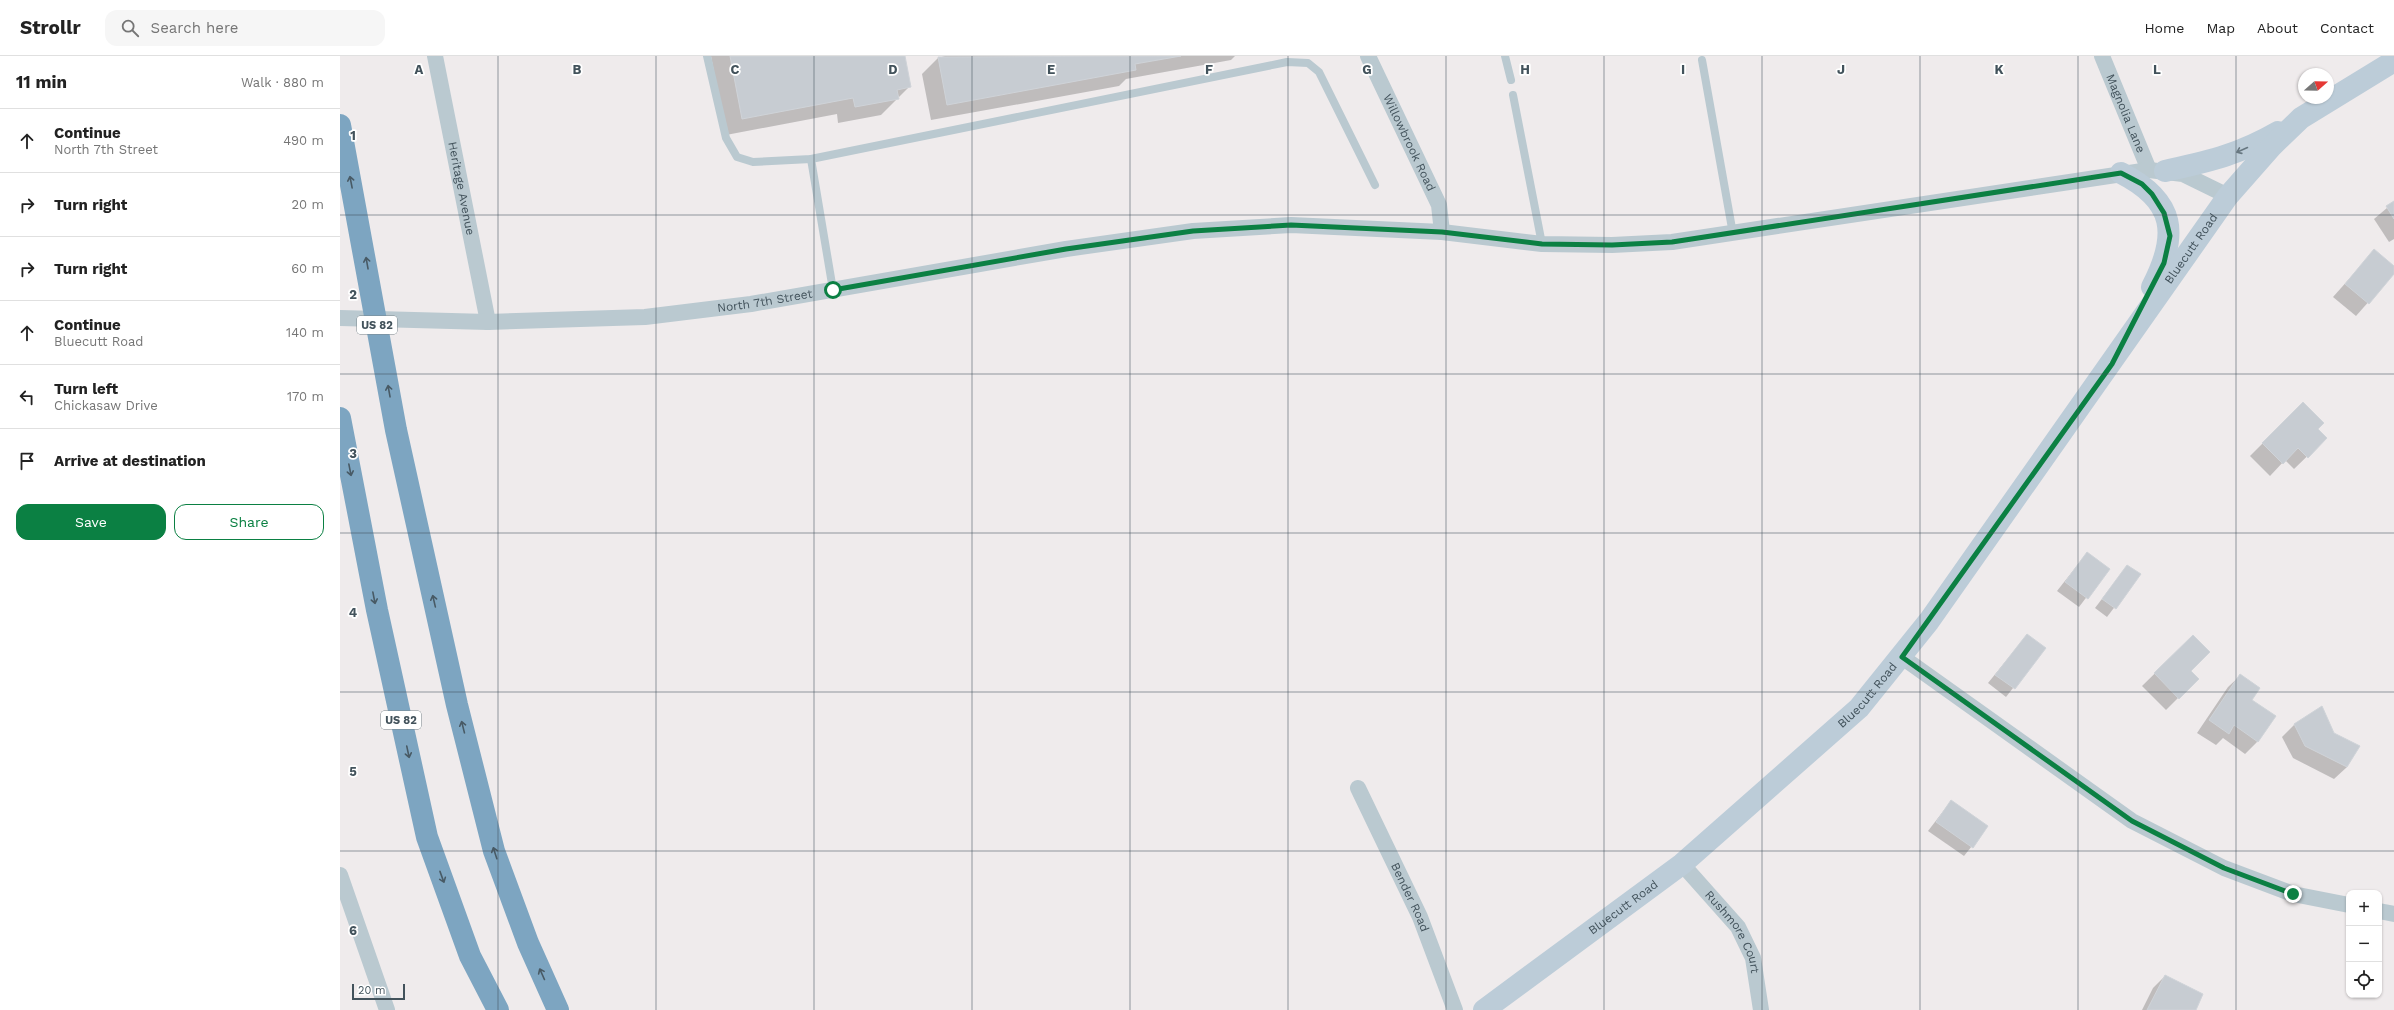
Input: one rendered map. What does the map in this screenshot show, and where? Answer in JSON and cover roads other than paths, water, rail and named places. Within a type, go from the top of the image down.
[{"type":"highway","name":"US 82","points":[[340,125],[359,221],[396,430],[458,704],[494,851],[528,943],[558,1010]]},
{"type":"highway","name":"US 82","points":[[340,418],[377,610],[427,837],[470,956],[498,1010]]},
{"type":"street","name":"Heritage Avenue","points":[[435,56],[488,322]]},
{"type":"street","name":"Willowbrook Road","points":[[1368,56],[1439,206],[1442,232]]},
{"type":"street","name":"Magnolia Lane","points":[[2102,56],[2157,170]]},
{"type":"street","name":"Bluecutt Road","points":[[1484,1010],[1682,864],[1859,708],[1902,657],[2112,364],[2228,196],[2272,146],[2301,118],[2394,61]]},
{"type":"street","points":[[2157,170],[2216,160],[2238,152],[2301,118]]},
{"type":"street","name":"North 7th Street","points":[[340,318],[488,322],[645,317],[751,304],[1066,249],[1193,231],[1291,225],[1442,232],[1542,244],[1612,245],[1672,242],[1733,234],[2121,173],[2157,170],[2183,174],[2228,196]]},
{"type":"street","points":[[2112,364],[2164,263],[2170,236],[2164,213],[2152,194],[2142,184],[2121,173]]},
{"type":"street","points":[[1902,657],[2132,821],[2224,868],[2293,894],[2346,904]]},
{"type":"street","name":"Bender Road","points":[[1358,788],[1420,917],[1455,1010]]},
{"type":"street","name":"Rushmore Court","points":[[1682,864],[1738,928],[1753,958],[1761,1010]]},
{"type":"street","points":[[340,875],[387,1010]]},
{"type":"street","points":[[2382,912],[2394,914]]},
{"type":"lane","points":[[708,56],[726,138],[737,157],[753,162],[811,159],[1287,62],[1308,63],[1319,72],[1375,185]]},
{"type":"lane","points":[[1505,56],[1511,80]]},
{"type":"lane","points":[[1702,60],[1733,234]]},
{"type":"lane","points":[[1513,95],[1542,244]]},
{"type":"lane","points":[[811,159],[833,290]]}]
